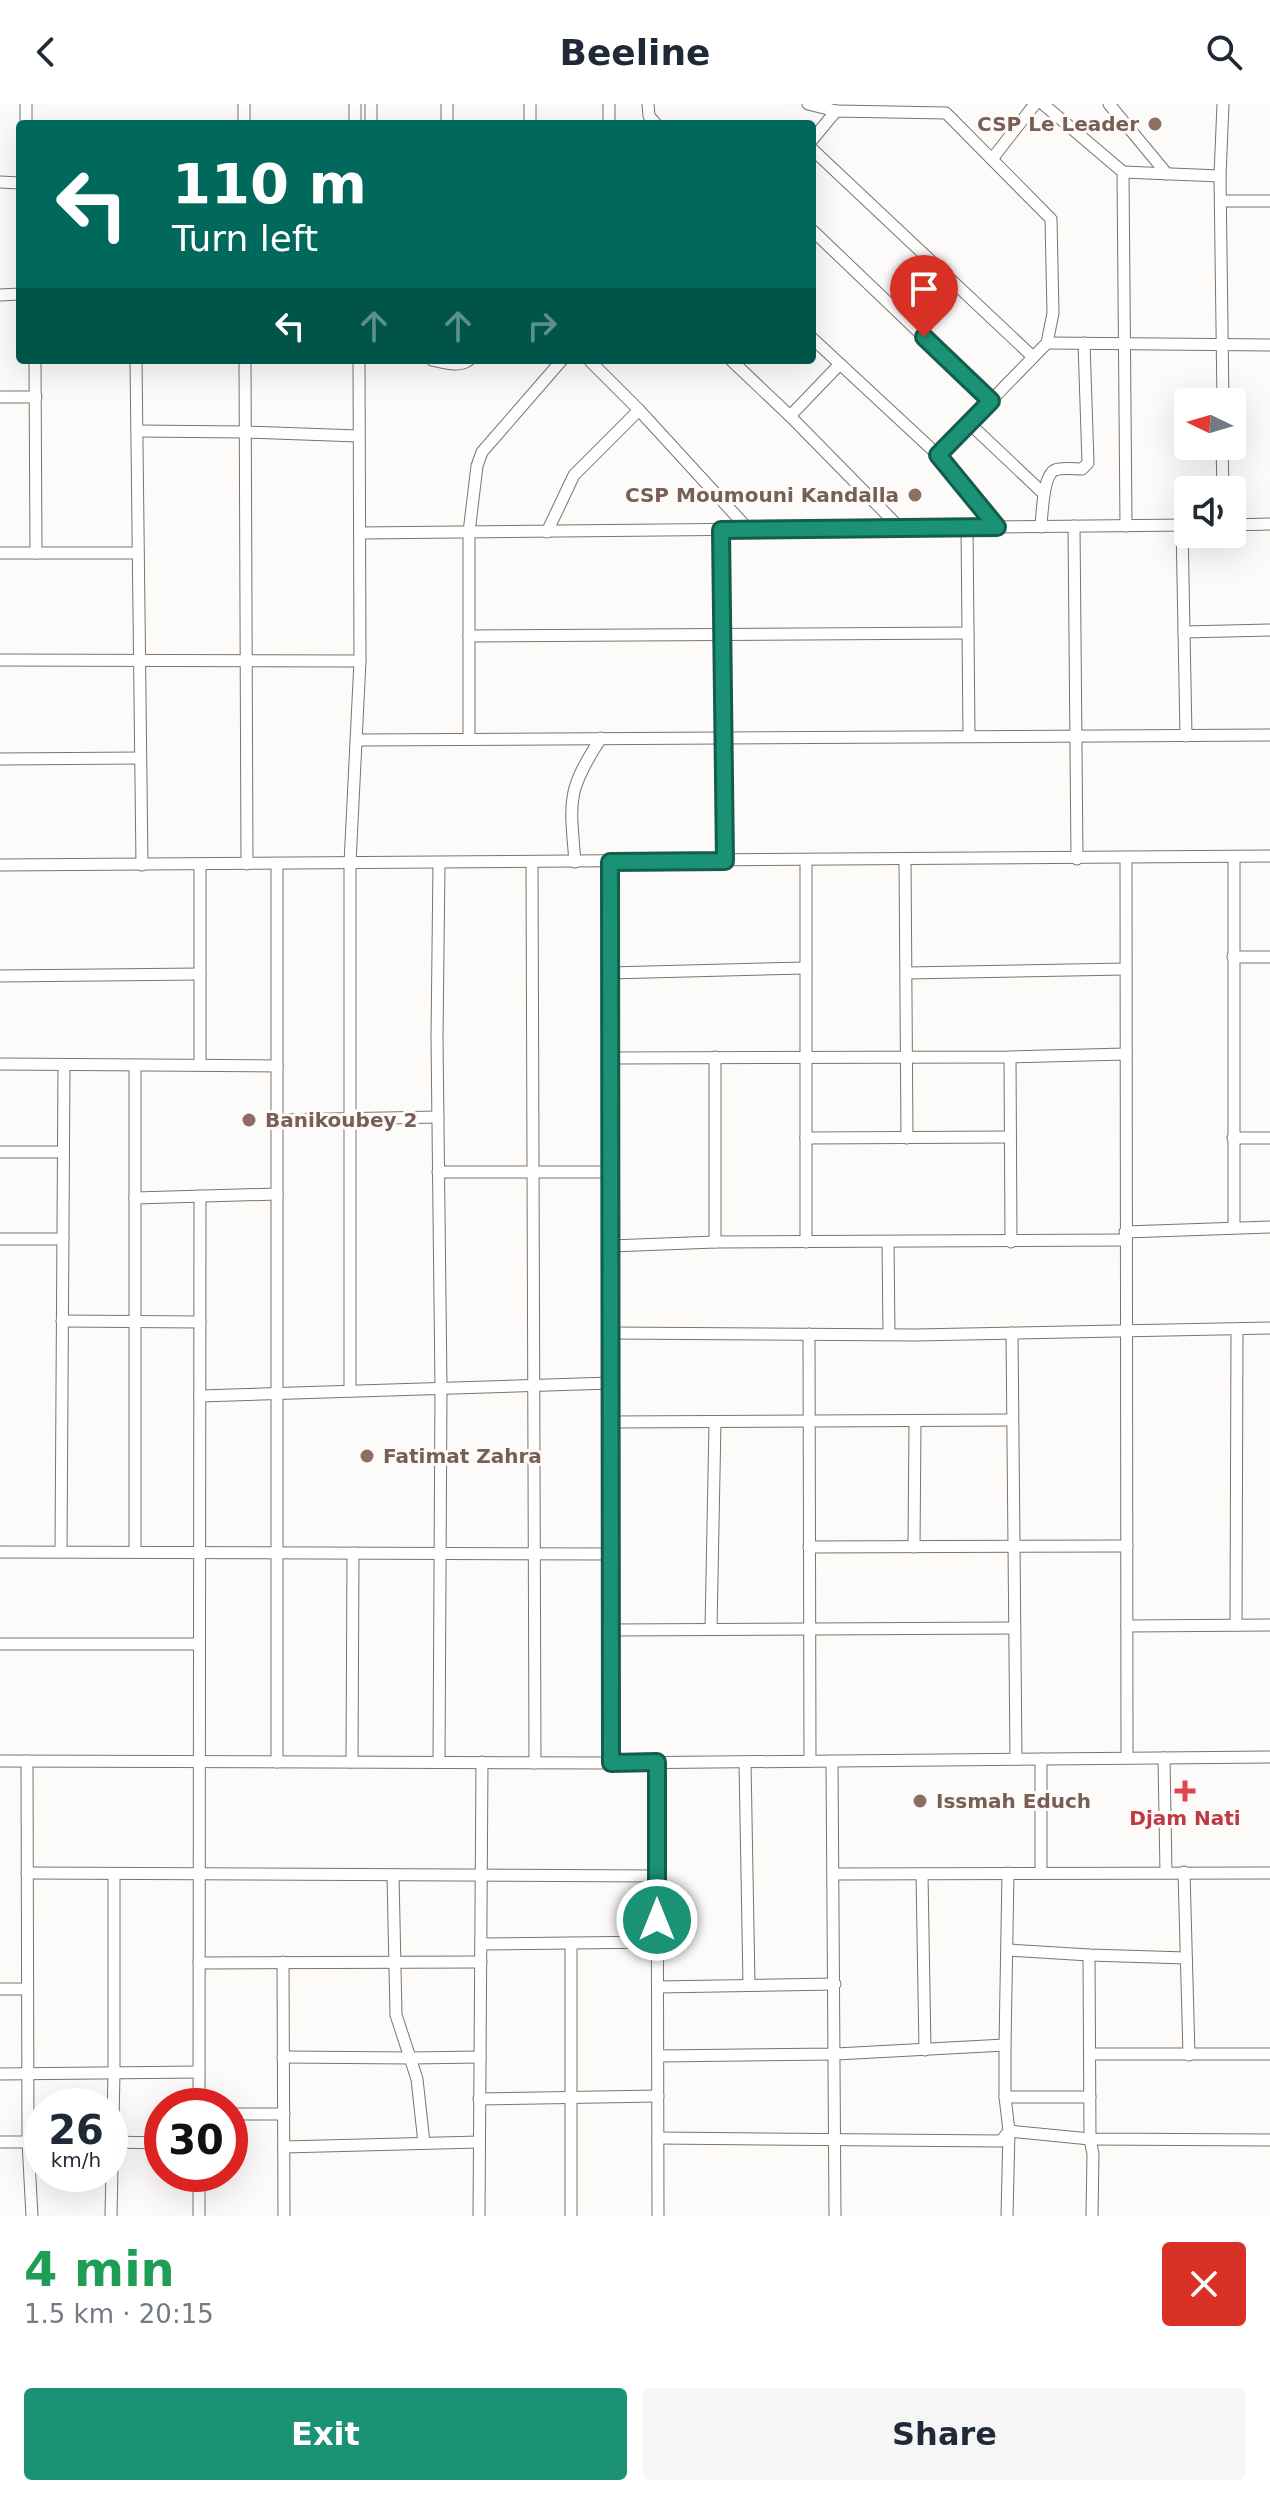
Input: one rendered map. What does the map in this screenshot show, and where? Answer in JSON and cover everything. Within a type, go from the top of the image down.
[{"type":"street","points":[[808,104],[836,111],[946,113],[1051,219],[1053,313],[1047,343],[938,455]]},
{"type":"street","points":[[992,159],[1035,104]]},
{"type":"street","points":[[1043,104],[1123,172],[1220,176]]},
{"type":"street","points":[[1109,104],[1167,174]]},
{"type":"street","points":[[1220,106],[1223,388]]},
{"type":"street","points":[[816,135],[836,111]]},
{"type":"street","points":[[816,153],[1033,357]]},
{"type":"street","points":[[1123,172],[1126,526]]},
{"type":"street","points":[[1221,201],[1270,201]]},
{"type":"street","points":[[816,234],[991,401]]},
{"type":"street","points":[[816,342],[938,455],[997,527]]},
{"type":"street","points":[[1047,343],[1270,345]]},
{"type":"street","points":[[1041,527],[1044,494],[1053,471],[1082,469],[1088,463],[1084,343]]},
{"type":"street","points":[[35,364],[36,553]]},
{"type":"street","points":[[136,364],[142,865]]},
{"type":"street","points":[[245,364],[247,864]]},
{"type":"street","points":[[350,1391],[350,863],[360,661],[359,364]]},
{"type":"street","points":[[469,738],[469,532],[477,466],[482,452],[559,364]]},
{"type":"street","points":[[593,364],[749,530]]},
{"type":"street","points":[[735,364],[900,528]]},
{"type":"street","points":[[790,416],[839,365]]},
{"type":"street","points":[[0,397],[36,397]]},
{"type":"street","points":[[547,532],[574,475],[639,410]]},
{"type":"street","points":[[969,423],[1044,494]]},
{"type":"street","points":[[137,431],[358,436]]},
{"type":"street","points":[[1246,525],[1270,524]]},
{"type":"street","points":[[360,533],[1174,525]]},
{"type":"street","points":[[1074,526],[1077,859]]},
{"type":"street","points":[[967,527],[969,736]]},
{"type":"street","points":[[721,530],[725,861]]},
{"type":"street","points":[[1185,548],[1186,736]]},
{"type":"street","points":[[0,553],[138,553]]},
{"type":"street","points":[[1184,632],[1270,630]]},
{"type":"street","points":[[469,636],[968,633]]},
{"type":"street","points":[[0,660],[360,661]]},
{"type":"street","points":[[358,740],[1270,735]]},
{"type":"street","points":[[575,862],[570,806],[572,792],[577,776],[601,738]]},
{"type":"street","points":[[0,759],[140,758]]},
{"type":"street","points":[[0,865],[1270,856]]},
{"type":"street","points":[[1234,857],[1234,1227]]},
{"type":"street","points":[[1126,859],[1127,1758]]},
{"type":"street","points":[[905,860],[907,1138]]},
{"type":"street","points":[[806,861],[806,1242]]},
{"type":"street","points":[[532,862],[535,1763]]},
{"type":"street","points":[[610,862],[611,1763]]},
{"type":"street","points":[[439,863],[439,1762]]},
{"type":"street","points":[[200,864],[200,1065]]},
{"type":"street","points":[[277,864],[277,1762]]},
{"type":"street","points":[[1233,957],[1270,957]]},
{"type":"street","points":[[610,973],[806,968]]},
{"type":"street","points":[[907,973],[1125,969]]},
{"type":"street","points":[[0,976],[200,974]]},
{"type":"street","points":[[610,1058],[1126,1054]]},
{"type":"street","points":[[715,1057],[715,1242]]},
{"type":"street","points":[[1010,1057],[1011,1242]]},
{"type":"street","points":[[0,1064],[277,1066]]},
{"type":"street","points":[[61,1552],[64,1065]]},
{"type":"street","points":[[135,1065],[135,1552]]},
{"type":"street","points":[[277,1120],[438,1117]]},
{"type":"street","points":[[806,1138],[1010,1137]]},
{"type":"street","points":[[1233,1138],[1270,1138]]},
{"type":"street","points":[[0,1152],[63,1152]]},
{"type":"street","points":[[438,1172],[611,1172]]},
{"type":"street","points":[[135,1198],[277,1194]]},
{"type":"street","points":[[199,2088],[200,1196]]},
{"type":"street","points":[[611,1246],[715,1242],[1011,1242],[1270,1227]]},
{"type":"street","points":[[0,1239],[63,1239]]},
{"type":"street","points":[[888,1243],[889,1334]]},
{"type":"street","points":[[62,1321],[200,1322]]},
{"type":"street","points":[[611,1333],[889,1334],[1270,1328]]},
{"type":"street","points":[[1236,1625],[1237,1329]]},
{"type":"street","points":[[1012,1333],[1016,1759]]},
{"type":"street","points":[[809,1334],[810,1761]]},
{"type":"street","points":[[200,1396],[611,1383]]},
{"type":"street","points":[[611,1422],[1012,1420]]},
{"type":"street","points":[[711,1629],[715,1422]]},
{"type":"street","points":[[914,1547],[915,1422]]},
{"type":"street","points":[[809,1547],[1127,1546]]},
{"type":"street","points":[[0,1552],[611,1554]]},
{"type":"street","points":[[352,1762],[353,1553]]},
{"type":"street","points":[[1127,1626],[1270,1625]]},
{"type":"street","points":[[611,1630],[1014,1628]]},
{"type":"street","points":[[0,1644],[199,1644]]},
{"type":"street","points":[[0,1761],[611,1763],[1270,1757]]},
{"type":"street","points":[[1164,1758],[1166,1873]]},
{"type":"street","points":[[1041,1759],[1041,1872]]},
{"type":"street","points":[[27,1761],[28,2088]]},
{"type":"street","points":[[832,1761],[835,2216]]},
{"type":"street","points":[[479,2216],[482,1762]]},
{"type":"street","points":[[657,1762],[658,2216]]},
{"type":"street","points":[[745,1762],[749,1985]]},
{"type":"street","points":[[1184,1872],[1189,2055]]},
{"type":"street","points":[[27,1873],[657,1876]]},
{"type":"street","points":[[1007,2216],[1009,2131],[1005,2097],[1005,2045],[1008,1873]]},
{"type":"street","points":[[835,1874],[1270,1873]]},
{"type":"street","points":[[113,2088],[114,1874]]},
{"type":"street","points":[[922,1874],[925,2050]]},
{"type":"street","points":[[393,1875],[396,2015],[417,2079],[424,2143]]},
{"type":"street","points":[[481,1944],[658,1942]]},
{"type":"street","points":[[571,1943],[571,2216]]},
{"type":"street","points":[[1008,1950],[1186,1958]]},
{"type":"street","points":[[1089,1955],[1092,2216]]},
{"type":"street","points":[[283,1962],[284,2216]]},
{"type":"street","points":[[199,1963],[481,1962]]},
{"type":"street","points":[[658,1987],[835,1984]]},
{"type":"street","points":[[0,1989],[27,1989]]},
{"type":"street","points":[[658,2056],[836,2054],[1005,2045]]},
{"type":"street","points":[[1090,2054],[1270,2054]]},
{"type":"street","points":[[283,2057],[480,2057]]},
{"type":"street","points":[[0,2074],[199,2072]]},
{"type":"street","points":[[479,2099],[658,2096]]},
{"type":"street","points":[[1005,2097],[1090,2097]]},
{"type":"street","points":[[248,2114],[284,2114]]},
{"type":"street","points":[[658,2138],[1001,2141],[1009,2131]]},
{"type":"street","points":[[1009,2131],[1090,2139],[1270,2140]]},
{"type":"street","points":[[0,2142],[24,2142]]},
{"type":"street","points":[[284,2147],[479,2142]]},
{"type":"street","points":[[31,2192],[32,2216]]},
{"type":"street","points":[[111,2192],[111,2216]]},
{"type":"street","points":[[199,2192],[199,2216]]},
{"type":"place","name":"CSP Le Leader","points":[[1155,124]]},
{"type":"place","name":"CSP Moumouni Kandalla","points":[[915,495]]},
{"type":"place","name":"Banikoubey 2","points":[[249,1120]]},
{"type":"place","name":"Fatimat Zahra","points":[[367,1456]]},
{"type":"place","name":"Djam Nati","points":[[1185,1791]]},
{"type":"place","name":"Issmah Educh","points":[[920,1801]]},
{"type":"route","points":[[657,1920],[657,1762],[611,1763],[610,862],[725,861],[721,530],[997,527],[938,455],[991,401],[924,337]]}]
